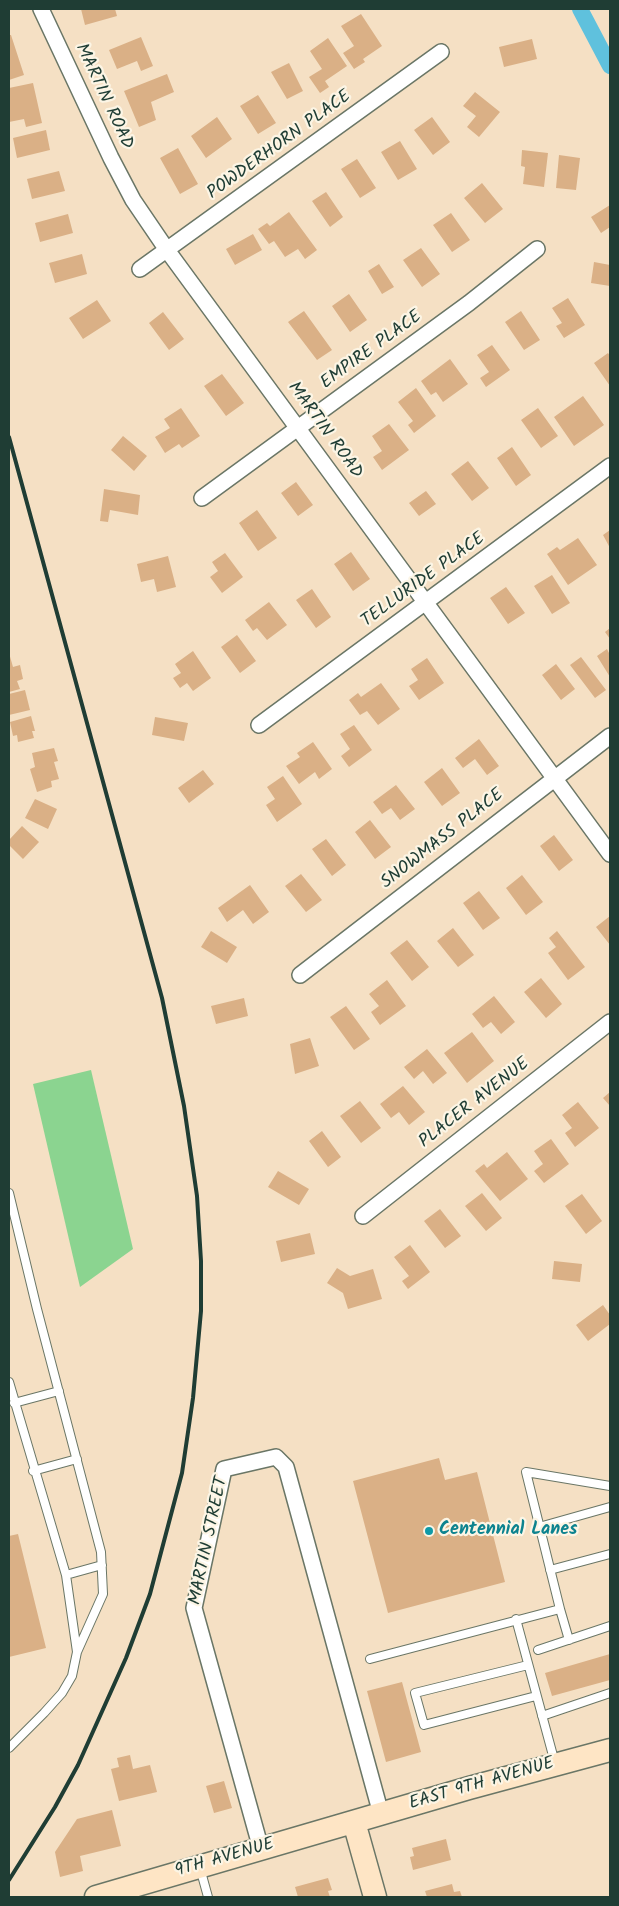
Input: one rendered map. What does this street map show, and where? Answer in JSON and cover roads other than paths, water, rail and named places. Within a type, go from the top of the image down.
[{"type":"main road","name":"EAST 9TH AVENUE","points":[[354,1822],[610,1750]]},
{"type":"main road","name":"9TH AVENUE","points":[[96,1897],[354,1822]]},
{"type":"main road","points":[[354,1822],[375,1897]]},
{"type":"street","name":"MARTIN ROAD","points":[[41,9],[110,158],[133,200],[167,250],[299,427],[425,603],[610,854]]},
{"type":"street","name":"POWDERHORN PLACE","points":[[140,269],[441,52]]},
{"type":"street","name":"EMPIRE PLACE","points":[[202,498],[470,302],[538,249]]},
{"type":"street","name":"TELLURIDE PLACE","points":[[259,725],[610,466]]},
{"type":"street","name":"SNOWMASS PLACE","points":[[300,975],[610,736]]},
{"type":"street","name":"PLACER AVENUE","points":[[363,1216],[610,1022]]},
{"type":"street","name":"MARTIN STREET","points":[[261,1849],[194,1608],[224,1469],[276,1458],[286,1467],[381,1814]]},
{"type":"lane","points":[[9,1192],[101,1552],[103,1594],[77,1652],[72,1676],[62,1693],[44,1714],[9,1748]]},
{"type":"lane","points":[[9,1382],[66,1575],[77,1652]]},
{"type":"lane","points":[[14,1403],[59,1390]]},
{"type":"lane","points":[[34,1471],[77,1459]]},
{"type":"lane","points":[[568,1640],[526,1472],[610,1486]]},
{"type":"lane","points":[[539,1527],[610,1507]]},
{"type":"lane","points":[[550,1570],[610,1554]]},
{"type":"lane","points":[[66,1575],[102,1565]]},
{"type":"lane","points":[[370,1659],[560,1609]]},
{"type":"lane","points":[[516,1620],[555,1765]]},
{"type":"lane","points":[[538,1650],[610,1626]]},
{"type":"lane","points":[[528,1665],[415,1693],[424,1725],[536,1696]]},
{"type":"lane","points":[[542,1716],[610,1693]]},
{"type":"lane","points":[[200,1867],[208,1897]]},
{"type":"waterway","points":[[580,9],[610,66]]},
{"type":"railway","points":[[9,437],[162,998],[184,1106],[197,1196],[201,1261],[201,1311],[193,1398],[182,1473],[150,1594],[126,1658],[78,1765],[55,1807],[9,1880]]},
{"type":"place","name":"Centennial Lanes","points":[[429,1531]]}]
